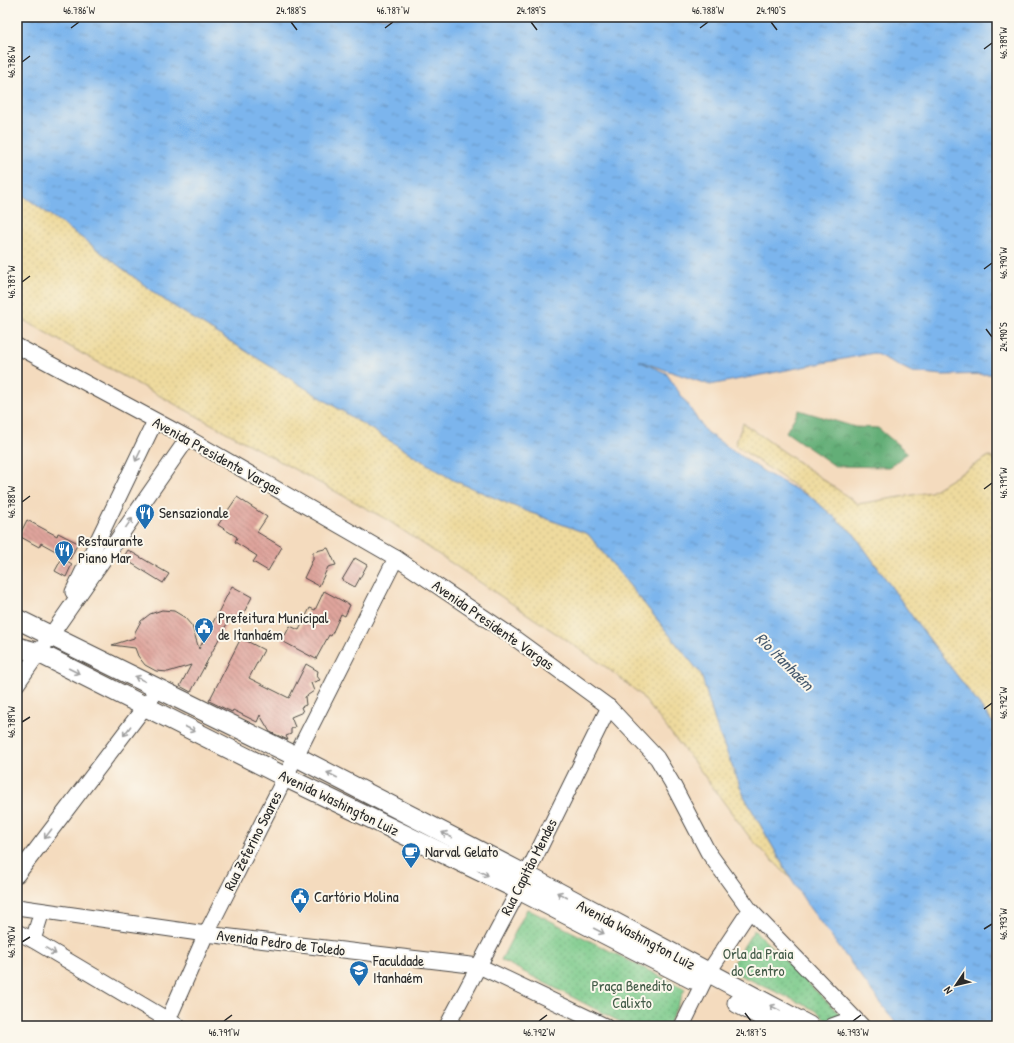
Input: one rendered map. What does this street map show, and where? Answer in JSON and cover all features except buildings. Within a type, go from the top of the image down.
[{"type":"main road","name":"Avenida Washington Luiz","points":[[17,619],[295,756],[522,883],[705,979]]},
{"type":"main road","name":"Avenida Washington Luiz","points":[[17,646],[39,653],[285,777],[522,883]]},
{"type":"main road","points":[[705,979],[780,1026]]},
{"type":"main road","points":[[705,979],[809,1026]]},
{"type":"street","name":"Avenida Presidente Vargas","points":[[17,346],[188,438],[396,558],[513,637],[609,707],[657,758],[672,783],[708,852],[750,910],[858,1022]]},
{"type":"street","points":[[52,636],[155,421]]},
{"type":"street","points":[[17,684],[52,636],[188,438]]},
{"type":"street","name":"Rua Zeferino Soares","points":[[173,1023],[206,934],[396,558]]},
{"type":"street","points":[[17,875],[159,688]]},
{"type":"street","name":"Rua Capitão Mendes","points":[[447,1026],[522,883],[609,707]]},
{"type":"street","name":"Avenida Pedro de Toledo","points":[[17,907],[206,934],[479,966],[605,1026]]},
{"type":"street","points":[[682,1026],[705,979],[750,910]]},
{"type":"street","points":[[32,940],[42,911]]},
{"type":"street","points":[[17,932],[173,1023]]},
{"type":"street","points":[[832,1026],[858,1022]]},
{"type":"green space","points":[[799,410],[855,427],[878,428],[908,453],[889,467],[835,466],[786,432]]},
{"type":"green space","name":"Praça Benedito Calixto","points":[[527,909],[685,989],[668,1026],[628,1026],[501,960]]},
{"type":"green space","name":"Orla da Praia do Centro","points":[[754,930],[852,1026],[830,1023],[815,1010],[729,970]]},
{"type":"sand","points":[[17,191],[167,302],[453,480],[521,509],[588,534],[701,674],[717,728],[744,796],[791,879],[751,839],[697,766],[640,694],[606,667],[386,519],[81,353],[17,316]]},
{"type":"sand","points":[[743,423],[858,504],[931,492],[989,456],[997,462],[997,728],[914,619],[854,534],[812,498],[735,445]]},
{"type":"water","name":"Rio Itanhaém","points":[[17,17],[997,17],[997,374],[942,375],[912,372],[874,353],[710,385],[639,361],[666,373],[706,432],[766,473],[812,498],[854,534],[914,619],[997,728],[997,1026],[898,1026],[809,907],[791,879],[744,796],[717,728],[701,674],[588,534],[521,509],[453,480],[167,302],[17,191]]},
{"type":"place","name":"Sensazionale","points":[[145,530]]},
{"type":"place","name":"Restaurante Piano Mar","points":[[64,567]]},
{"type":"place","name":"Prefeitura Municipal de Itanhaém","points":[[204,644]]},
{"type":"place","name":"Narval Gelato","points":[[411,869]]},
{"type":"place","name":"Cartório Molina","points":[[300,914]]},
{"type":"place","name":"Faculdade Itanhaém","points":[[359,987]]}]
